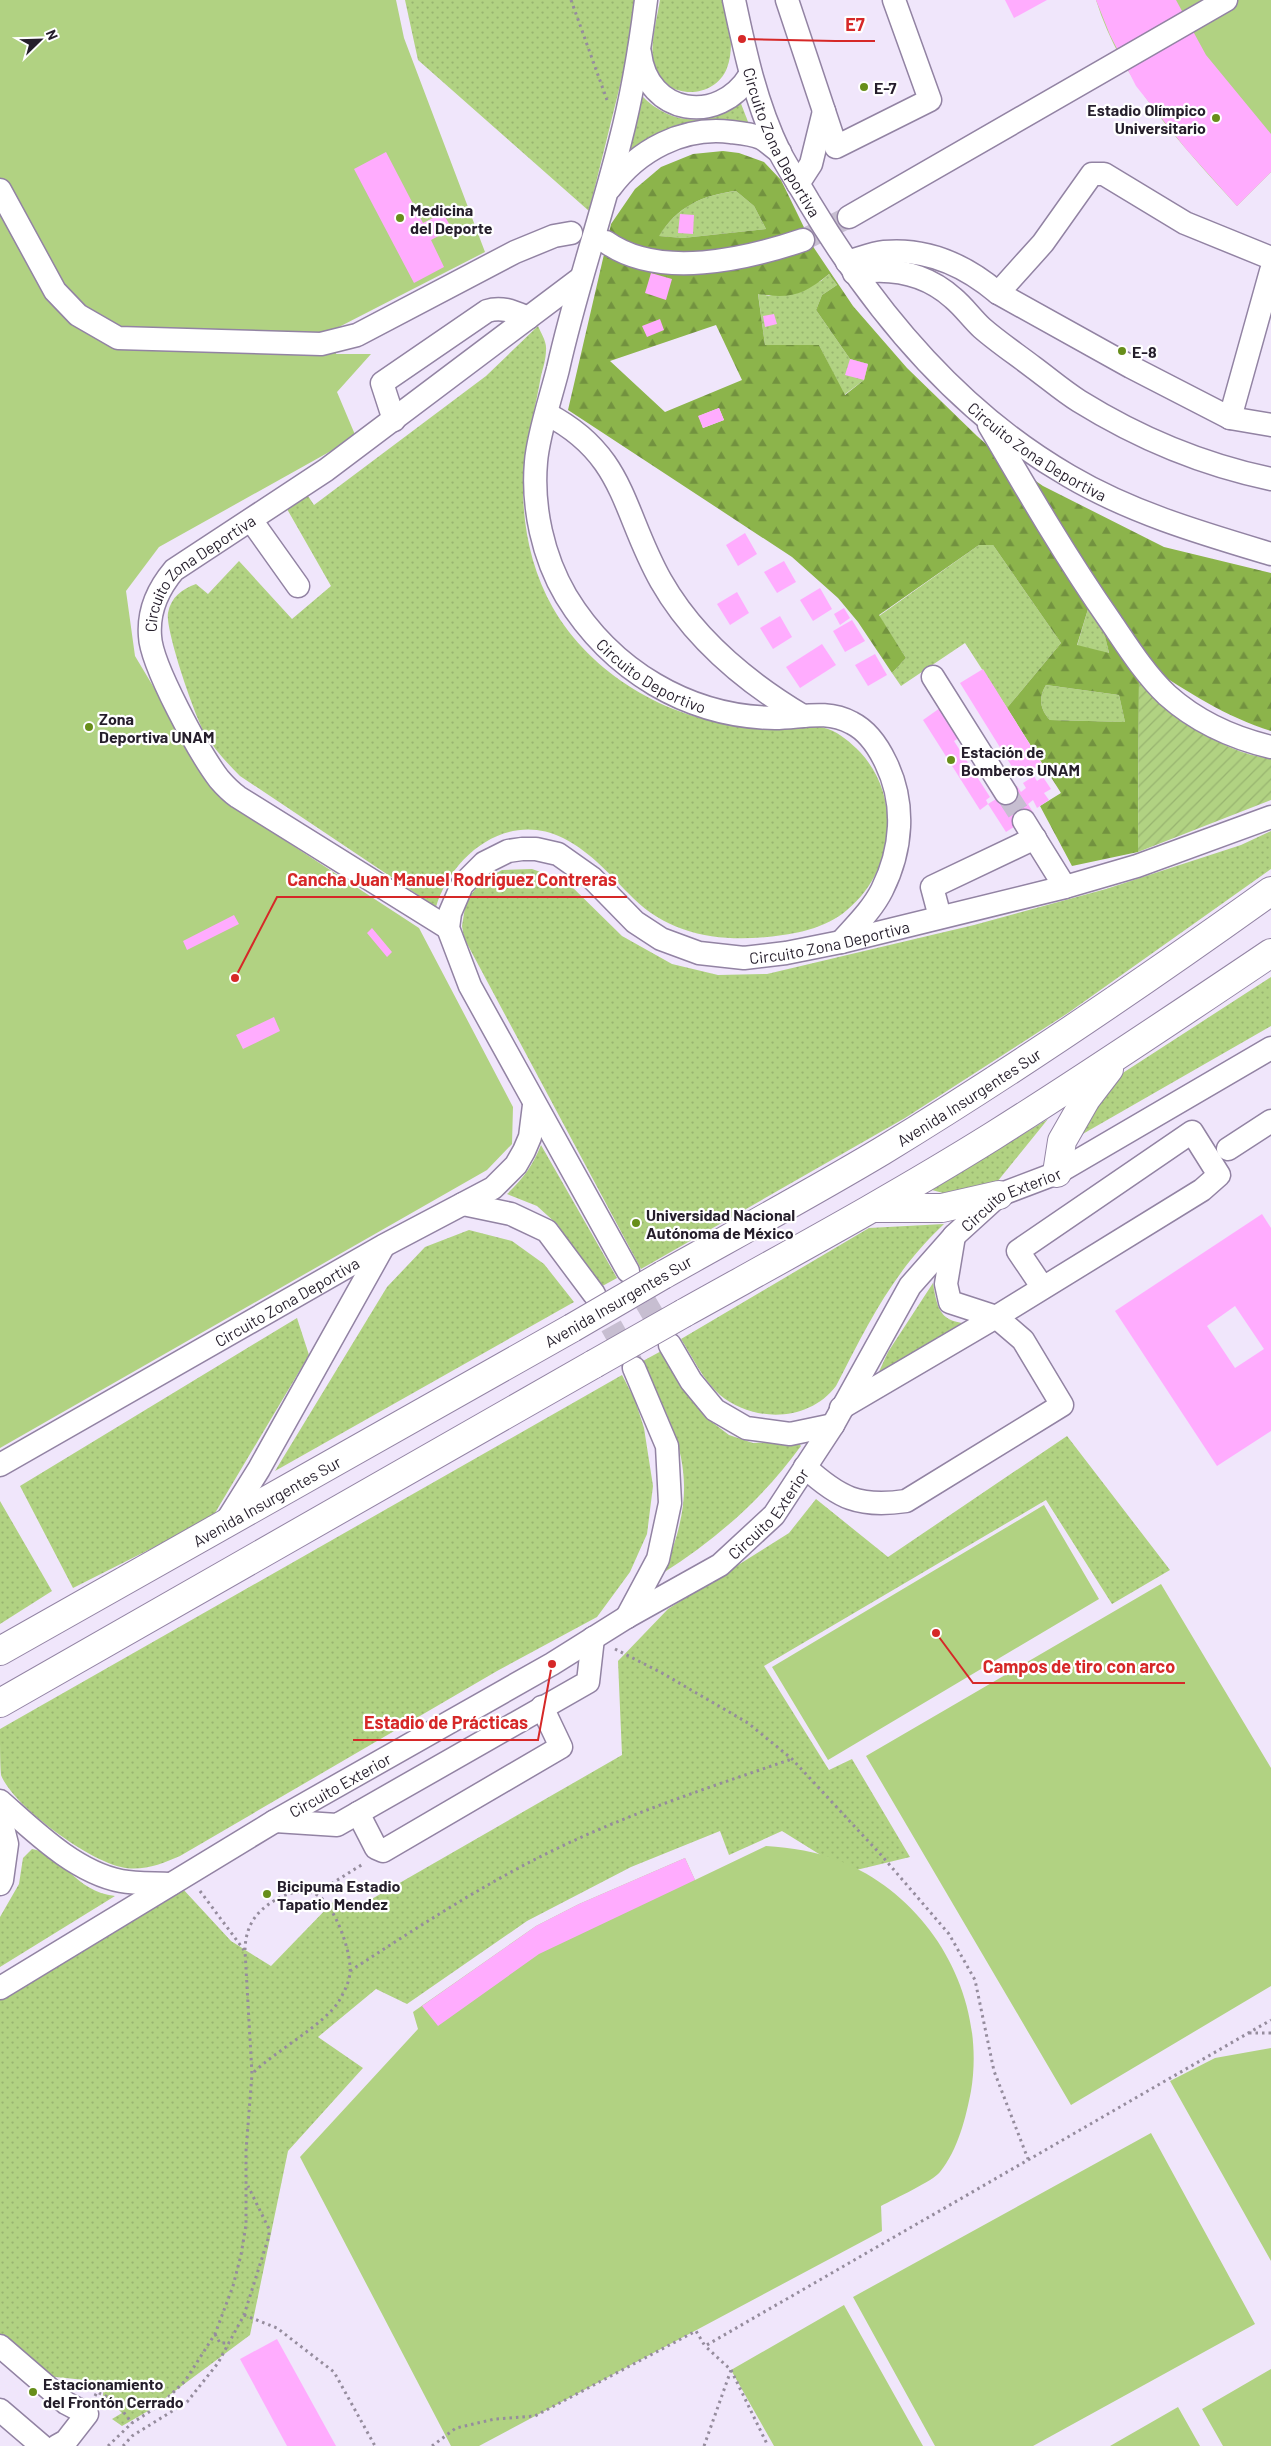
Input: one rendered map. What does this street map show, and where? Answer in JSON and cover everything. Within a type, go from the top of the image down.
[{"type":"main road","name":"Avenida Insurgentes Sur","points":[[0,1651],[880,1152],[1170,964],[1271,892]]},
{"type":"main road","points":[[0,1703],[594,1364],[873,1208],[992,1136],[1119,1055],[1271,953]]},
{"type":"main road","points":[[1057,1173],[1062,1141],[1086,1099],[1119,1055]]},
{"type":"main road","points":[[873,1208],[942,1208],[999,1195]]},
{"type":"street","points":[[584,270],[621,139],[641,42],[646,0]]},
{"type":"street","name":"Circuito Zona Deportiva","points":[[734,0],[750,75],[780,152],[846,262],[948,384],[986,420],[1068,476],[1114,499],[1173,524],[1271,554]]},
{"type":"street","points":[[784,4],[836,147],[930,100],[894,0]]},
{"type":"street","points":[[849,217],[1226,0]]},
{"type":"street","points":[[641,42],[643,67],[648,78],[660,93],[675,103],[700,108],[712,106],[735,94],[750,75]]},
{"type":"street","points":[[798,184],[811,164],[824,111]]},
{"type":"street","points":[[607,192],[619,175],[650,149],[688,134],[724,131],[743,133],[760,138],[780,152]]},
{"type":"street","points":[[998,293],[1043,243],[1092,174],[1098,173],[1104,174],[1185,223],[1271,258]]},
{"type":"street","points":[[0,190],[55,291],[78,315],[118,338],[321,344],[339,341],[357,335],[516,252],[554,236],[571,233]]},
{"type":"street","points":[[606,242],[614,248],[633,255],[653,260],[686,263],[750,255],[803,240]]},
{"type":"street","points":[[846,262],[882,252],[918,253],[953,263],[998,293],[1131,367],[1230,418],[1271,425]]},
{"type":"street","points":[[846,262],[910,274],[926,280],[952,297],[994,337],[1078,400],[1112,420],[1183,453],[1221,466],[1271,478]]},
{"type":"street","name":"Circuito Zona Deportiva","points":[[584,270],[528,318],[326,470],[174,570],[157,594],[152,608],[150,638],[153,652],[174,701],[214,770],[238,798],[448,928],[455,898],[472,873],[502,854],[536,848],[558,854],[577,866],[643,927],[661,939],[699,953],[744,958],[786,953],[841,942],[1066,887],[1146,863],[1271,817]]},
{"type":"street","name":"Circuito Deportivo","points":[[584,270],[536,460],[535,478],[538,515],[552,568],[564,593],[596,637],[635,673],[656,686],[687,701],[727,713],[752,717],[815,714],[839,718],[861,728],[880,749],[894,779],[898,794],[899,828],[897,845],[888,875],[874,904],[841,942]]},
{"type":"street","points":[[1230,418],[1271,271]]},
{"type":"street","points":[[394,420],[382,382],[487,312],[497,308],[528,318]]},
{"type":"street","points":[[547,414],[577,432],[590,443],[607,464],[620,486],[631,520],[662,583],[701,635],[748,680],[803,716]]},
{"type":"street","points":[[986,420],[1028,492],[1093,596],[1137,660],[1166,694],[1194,715],[1218,729],[1271,748]]},
{"type":"street","points":[[251,520],[298,586]]},
{"type":"street","points":[[933,676],[1006,793]]},
{"type":"street","points":[[940,917],[932,887],[1029,829],[1066,887]]},
{"type":"street","points":[[448,928],[470,986],[534,1106],[628,1271]]},
{"type":"street","name":"Circuito Exterior","points":[[0,1988],[275,1821],[537,1673],[627,1617],[720,1565],[774,1515],[836,1416],[910,1286],[955,1235],[999,1195],[1057,1173],[1271,1048]]},
{"type":"street","name":"Circuito Zona Deportiva","points":[[0,1465],[383,1246],[493,1188],[516,1165],[530,1137],[534,1106]]},
{"type":"street","points":[[1228,1150],[1271,1121]]},
{"type":"street","points":[[670,1345],[691,1381],[715,1410],[746,1428],[790,1434],[836,1416],[1202,1190],[1219,1175],[1192,1132],[1018,1252],[1043,1288]]},
{"type":"street","points":[[463,1204],[511,1214],[547,1231],[594,1294]]},
{"type":"street","points":[[805,1467],[829,1489],[859,1501],[882,1505],[906,1501],[1062,1405],[1023,1340],[996,1317],[950,1302],[946,1284],[955,1235]]},
{"type":"street","points":[[224,1525],[259,1469],[383,1246]]},
{"type":"street","points":[[627,1617],[658,1559],[670,1503],[668,1446],[634,1368]]},
{"type":"street","points":[[275,1821],[337,1825],[588,1682],[593,1638]]},
{"type":"street","points":[[358,1813],[376,1848],[383,1851],[561,1746],[542,1707]]},
{"type":"street","points":[[0,1801],[31,1829],[93,1871],[120,1880],[171,1884]]},
{"type":"street","points":[[0,1816],[7,1844],[0,1884]]},
{"type":"street","points":[[0,2346],[66,2403],[87,2414],[66,2441],[57,2446]]},
{"type":"street","points":[[0,2410],[42,2446]]},
{"type":"path","points":[[571,0],[608,102]]},
{"type":"path","points":[[593,1638],[662,1673],[748,1722],[792,1759],[882,1856],[949,1934],[975,1980],[994,2071],[1028,2159]]},
{"type":"path","points":[[350,1971],[468,1895],[559,1848],[656,1806],[792,1759]]},
{"type":"path","points":[[315,1894],[383,1851]]},
{"type":"path","points":[[171,1884],[191,1886],[204,1894],[245,1952]]},
{"type":"path","points":[[108,2446],[132,2423],[160,2405],[185,2381],[215,2334],[223,2316],[242,2255],[247,2203],[246,2180],[252,2074],[245,1952],[247,1931],[256,1916],[269,1904],[285,1895],[301,1891],[315,1894],[330,1908],[338,1923],[347,1950],[350,1971],[347,1986],[330,2012],[266,2060],[252,2074]]},
{"type":"path","points":[[705,2346],[1271,2020]]},
{"type":"path","points":[[1249,2033],[1271,2034]]},
{"type":"path","points":[[123,2446],[132,2436],[187,2402],[218,2363],[244,2315],[269,2236],[269,2229],[255,2204],[246,2180]]},
{"type":"path","points":[[247,2203],[255,2204]]},
{"type":"path","points":[[244,2315],[277,2328],[334,2372],[375,2446]]},
{"type":"path","points":[[432,2446],[456,2428],[494,2419],[535,2416],[696,2330],[705,2346],[731,2370],[768,2446]]},
{"type":"path","points":[[215,2334],[220,2343],[230,2343]]},
{"type":"path","points":[[704,2446],[731,2370]]},
{"type":"green space","name":"Zona Deportiva UNAM","points":[[0,0],[396,0],[404,38],[485,252],[337,328],[336,354],[371,354],[337,392],[356,437],[159,547],[126,591],[135,656],[220,798],[419,928],[513,1107],[512,1144],[487,1170],[0,1448]]},
{"type":"green space","points":[[405,0],[635,0],[631,41],[589,211],[418,60]]},
{"type":"green space","points":[[660,0],[725,0],[731,34],[731,52],[727,68],[721,79],[711,86],[701,91],[689,92],[667,85],[659,77],[654,65],[652,50]]},
{"type":"green space","name":"Estadio Olímpico Universitario","points":[[1096,0],[1271,0],[1271,172],[1237,206],[1174,135],[1137,84],[1107,30]]},
{"type":"green space","points":[[641,95],[652,105],[664,112],[676,117],[689,119],[715,116],[740,101],[750,127],[712,121],[697,122],[669,131],[623,157]]},
{"type":"green space","points":[[723,151],[739,153],[764,162],[781,180],[814,248],[853,306],[907,368],[1002,458],[1043,486],[1164,547],[1271,573],[1271,731],[1238,719],[1148,666],[1139,673],[1138,852],[1072,866],[1040,806],[1061,793],[1007,708],[1061,643],[993,545],[979,545],[879,615],[906,658],[892,673],[858,622],[838,598],[792,557],[568,410],[611,224],[635,189],[661,167],[693,154]],"holes":[[[736,191],[754,206],[766,229],[683,238],[659,236],[682,210],[701,199]],[[829,274],[837,285],[822,295],[816,310],[850,359],[868,364],[864,380],[845,395],[819,345],[765,345],[758,294],[779,296],[796,294],[812,287]],[[716,325],[742,380],[665,412],[610,361]],[[719,408],[724,420],[703,428],[699,416]],[[1088,609],[1099,611],[1109,653],[1077,645]],[[1046,685],[1119,695],[1125,722],[1050,720],[1042,708],[1042,694]]]},
{"type":"green space","points":[[736,191],[754,206],[766,229],[683,238],[658,236],[674,217],[691,204],[711,196]]},
{"type":"green space","points":[[829,274],[837,285],[822,295],[816,310],[850,359],[868,364],[864,380],[844,395],[819,345],[765,345],[758,293],[769,296],[821,281]]},
{"type":"green space","points":[[538,326],[545,341],[546,353],[525,461],[523,498],[527,536],[544,591],[569,631],[588,653],[634,689],[659,703],[686,714],[714,721],[742,725],[796,724],[818,726],[837,733],[860,752],[873,770],[882,790],[887,811],[887,833],[883,855],[875,875],[863,894],[847,910],[829,922],[809,930],[767,937],[730,938],[695,933],[662,920],[647,910],[583,850],[563,838],[542,831],[522,830],[503,834],[484,842],[468,855],[454,870],[436,907],[240,776],[221,756],[200,725],[171,637],[168,613],[174,598],[186,588],[196,584],[208,594],[239,561],[292,619],[331,586],[283,502],[304,490],[314,505],[486,376]]},
{"type":"green space","points":[[979,545],[993,545],[1061,643],[1007,708],[965,643],[901,686],[892,673],[906,658],[879,616]]},
{"type":"green space","points":[[1088,609],[1100,611],[1109,654],[1077,646]]},
{"type":"green space","points":[[1139,672],[1182,716],[1197,728],[1230,747],[1271,759],[1271,800],[1138,852]]},
{"type":"green space","points":[[1046,685],[1119,695],[1125,722],[1050,720],[1044,712],[1041,703],[1043,690]]},
{"type":"green space","points":[[1271,831],[1271,869],[1068,1013],[905,1118],[641,1269],[464,938],[462,926],[466,901],[481,882],[502,870],[532,869],[566,881],[622,936],[672,964],[718,975],[767,974],[974,925],[1106,889],[1241,845]]},
{"type":"green space","points":[[1271,977],[1271,1026],[1074,1139],[1115,1078]]},
{"type":"green space","points":[[1048,1119],[997,1182],[943,1193],[932,1190]]},
{"type":"green space","points":[[541,1145],[617,1278],[597,1289],[558,1225],[537,1206],[507,1194],[527,1171]]},
{"type":"green space","points":[[944,1224],[926,1242],[895,1280],[882,1300],[836,1386],[825,1398],[811,1407],[796,1412],[765,1414],[734,1404],[720,1395],[708,1383],[681,1339],[869,1228]]},
{"type":"green space","points":[[469,1230],[512,1241],[544,1264],[574,1302],[275,1471],[387,1287],[425,1247]]},
{"type":"green space","points":[[933,1283],[937,1303],[944,1316],[956,1322],[977,1324],[872,1387],[888,1352]]},
{"type":"green space","points":[[297,1318],[309,1355],[212,1518],[73,1588],[20,1486]]},
{"type":"green space","points":[[665,1349],[704,1416],[729,1435],[753,1443],[797,1441],[801,1446],[771,1483],[738,1516],[702,1546],[663,1573],[675,1542],[682,1514],[684,1489],[682,1465],[677,1441],[668,1417],[641,1362]]},
{"type":"green space","points":[[622,1375],[635,1400],[644,1428],[653,1486],[647,1534],[630,1572],[597,1617],[497,1671],[180,1856],[159,1864],[136,1869],[121,1867],[90,1854],[53,1830],[8,1788],[1,1775],[0,1729]]},
{"type":"green space","points":[[1067,1436],[1170,1570],[1112,1604],[1046,1500],[764,1666],[829,1770],[852,1759],[910,1857],[848,1872],[782,1831],[729,1855],[720,1831],[631,1867],[527,1921],[407,2004],[376,1989],[318,2037],[363,2068],[288,2151],[250,2335],[148,2411],[122,2426],[112,2419],[122,2413],[113,2404],[102,2410],[104,2382],[46,2376],[0,2338],[0,1999],[182,1888],[231,1941],[271,1966],[333,1902],[363,1904],[622,1755],[618,1661],[668,1609],[789,1533],[816,1499],[888,1557]]},
{"type":"green space","points":[[0,1501],[52,1591],[0,1624]]},
{"type":"green space","points":[[1044,1505],[1099,1599],[828,1760],[772,1667]]},
{"type":"green space","points":[[1161,1584],[1271,1768],[1271,1986],[1071,2105],[866,1756]]},
{"type":"green space","points":[[766,1846],[813,1852],[840,1861],[872,1877],[901,1899],[925,1924],[945,1953],[960,1986],[970,2020],[974,2055],[969,2101],[964,2122],[952,2154],[936,2176],[881,2206],[882,2231],[479,2446],[451,2446],[300,2157],[418,2029],[413,2012],[536,1926],[579,1904],[685,1858],[695,1880]]},
{"type":"green space","points":[[32,1849],[52,1857],[89,1888],[115,1896],[0,1967],[0,1917],[19,1884],[23,1858]]},
{"type":"green space","points":[[1271,2048],[1271,2261],[1170,2081],[1215,2058]]},
{"type":"green space","points":[[1151,2133],[1255,2324],[1033,2446],[935,2446],[853,2297]]},
{"type":"green space","points":[[844,2305],[923,2446],[774,2446],[731,2370]]},
{"type":"green space","points":[[1271,2369],[1271,2446],[1223,2446],[1202,2409]]},
{"type":"green space","points":[[1178,2407],[1200,2446],[1110,2446]]},
{"type":"building","points":[[1005,0],[1047,0],[1014,18]]},
{"type":"building","name":"Estadio Olímpico Universitario","points":[[1096,0],[1176,0],[1206,55],[1271,134],[1271,172],[1237,206],[1186,149],[1136,86],[1110,35]]},
{"type":"building","name":"Medicina del Deporte","points":[[386,152],[423,223],[443,213],[452,229],[431,240],[444,267],[414,283],[354,169]]},
{"type":"building","points":[[680,214],[694,215],[693,234],[678,233]]},
{"type":"building","points":[[651,273],[672,279],[666,300],[645,293]]},
{"type":"building","points":[[774,314],[777,324],[765,327],[763,316]]},
{"type":"building","points":[[660,319],[664,330],[647,337],[642,326]]},
{"type":"building","points":[[850,359],[868,364],[864,380],[845,375]]},
{"type":"building","points":[[719,408],[724,420],[703,428],[698,416]]},
{"type":"building","points":[[745,533],[757,554],[738,566],[726,545]]},
{"type":"building","points":[[784,561],[796,582],[777,593],[764,572]]},
{"type":"building","points":[[820,588],[832,609],[813,621],[800,600]]},
{"type":"building","points":[[737,592],[749,613],[730,625],[717,604]]},
{"type":"building","points":[[844,608],[850,618],[840,625],[834,614]]},
{"type":"building","points":[[780,616],[792,637],[773,649],[760,628]]},
{"type":"building","points":[[852,620],[865,641],[845,652],[833,631]]},
{"type":"building","points":[[822,644],[836,665],[800,688],[786,667]]},
{"type":"building","points":[[875,654],[887,675],[868,686],[855,665]]},
{"type":"building","points":[[983,669],[1042,764],[1019,778],[960,683]]},
{"type":"building","points":[[940,708],[959,738],[954,741],[990,797],[986,800],[988,804],[980,810],[923,720]]},
{"type":"building","points":[[1034,776],[1037,781],[1043,777],[1051,789],[1044,793],[1049,800],[1037,808],[1033,800],[1028,804],[1034,814],[1006,832],[988,804],[1017,786],[1021,792],[1026,788],[1023,783]]},
{"type":"building","points":[[234,915],[239,924],[187,950],[183,941]]},
{"type":"building","points":[[372,928],[392,952],[387,957],[367,933]]},
{"type":"building","points":[[274,1017],[280,1031],[243,1049],[236,1035]]},
{"type":"building","points":[[1262,1214],[1271,1228],[1271,1431],[1217,1466],[1115,1311]],"holes":[[[1235,1306],[1264,1349],[1235,1368],[1207,1326]]]},
{"type":"building","points":[[685,1858],[695,1880],[539,1954],[438,2026],[422,2006],[536,1926],[579,1904]]},
{"type":"building","points":[[277,2339],[336,2446],[287,2446],[240,2359]]},
{"type":"tunnel","points":[[803,240],[849,217]]},
{"type":"tunnel","points":[[1006,793],[1024,821]]},
{"type":"tunnel","points":[[629,1274],[669,1342]]},
{"type":"tunnel","points":[[595,1297],[632,1363]]},
{"type":"place","name":"E7","points":[[742,39]]},
{"type":"place","name":"E-7","points":[[864,87]]},
{"type":"place","name":"Estadio Olímpico Universitario","points":[[1216,118]]},
{"type":"place","name":"Medicina del Deporte","points":[[400,218]]},
{"type":"place","name":"E-8","points":[[1122,351]]},
{"type":"place","name":"Zona Deportiva UNAM","points":[[89,727]]},
{"type":"place","name":"Estación de Bomberos UNAM","points":[[951,760]]},
{"type":"place","name":"Cancha Juan Manuel Rodriguez Contreras","points":[[235,978]]},
{"type":"place","name":"Universidad Nacional Autónoma de México","points":[[636,1223]]},
{"type":"place","name":"Campos de tiro con arco","points":[[936,1633]]},
{"type":"place","name":"Estadio de Prácticas","points":[[552,1664]]},
{"type":"place","name":"Bicipuma Estadio Tapatio Mendez","points":[[267,1894]]},
{"type":"place","name":"Estacionamiento del Frontón Cerrado","points":[[33,2392]]}]
